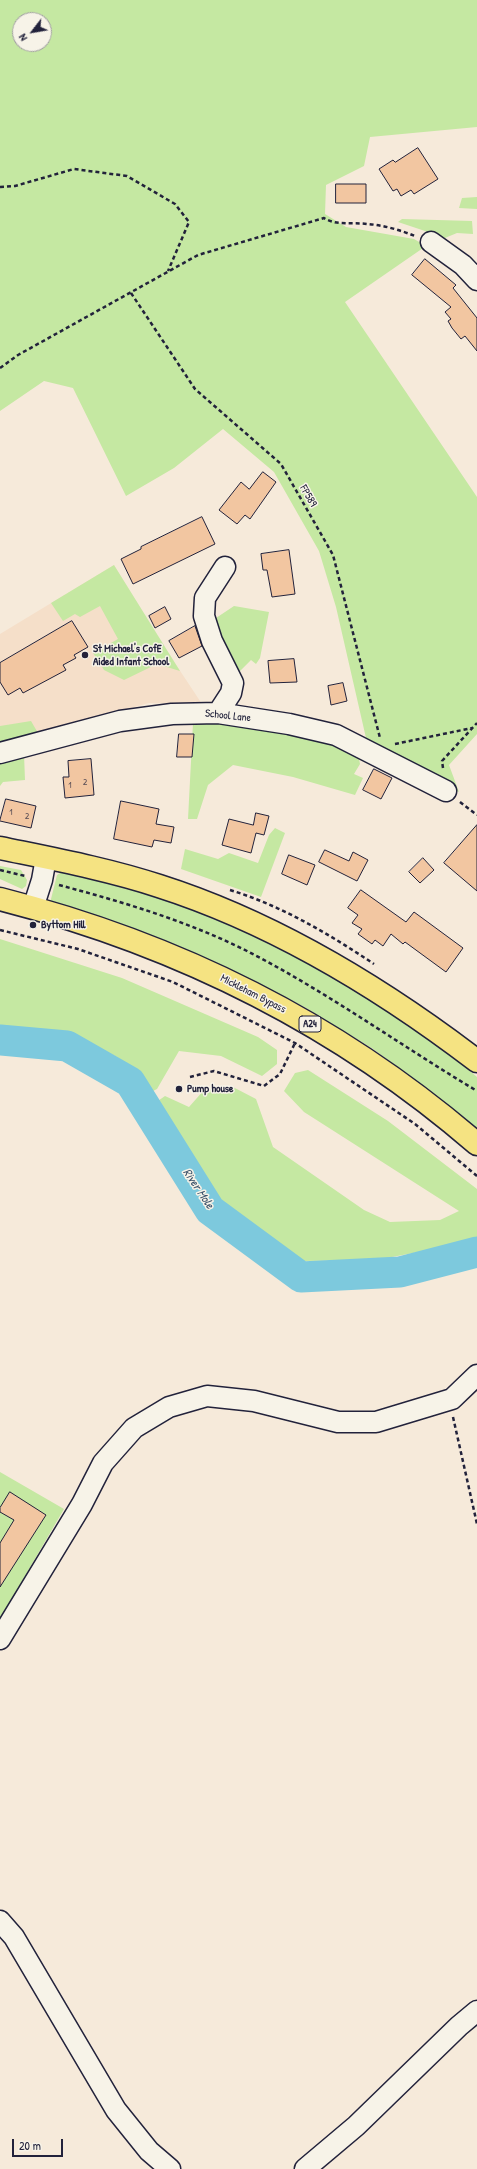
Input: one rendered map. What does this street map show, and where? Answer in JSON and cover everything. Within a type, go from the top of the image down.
[{"type":"highway","points":[[0,848],[93,867],[158,885],[221,908],[327,960],[436,1030],[477,1061]]},
{"type":"highway","name":"Mickleham Bypass","points":[[0,899],[124,936],[194,965],[303,1019],[394,1078],[443,1115],[477,1144]]},
{"type":"street","points":[[431,242],[463,265],[477,280]]},
{"type":"street","points":[[218,713],[231,693],[233,683],[212,641],[204,616],[205,598],[225,567]]},
{"type":"street","name":"School Lane","points":[[0,753],[120,721],[172,714],[218,713],[289,724],[336,735],[377,748],[446,791]]},
{"type":"street","points":[[33,908],[42,880],[46,858]]},
{"type":"street","points":[[0,1639],[82,1504],[103,1463],[134,1428],[169,1407],[206,1396],[254,1402],[338,1422],[376,1422],[452,1399],[477,1375]]},
{"type":"street","points":[[0,1921],[14,1937],[116,2110],[149,2151],[170,2169]]},
{"type":"street","points":[[305,2169],[356,2126],[459,2026],[477,2011]]},
{"type":"path","points":[[0,188],[15,186],[74,169],[126,176],[175,204],[189,222],[168,272]]},
{"type":"path","points":[[0,368],[18,355],[198,256],[324,218],[332,223],[368,224],[402,231],[431,242]]},
{"type":"path","name":"FP589","points":[[131,293],[195,390],[281,464],[333,555],[377,748]]},
{"type":"path","points":[[446,791],[442,761],[477,723]]},
{"type":"path","points":[[377,748],[473,728]]},
{"type":"path","points":[[0,870],[139,907],[171,918],[246,950],[355,1014],[477,1091]]},
{"type":"path","points":[[0,930],[78,949],[173,982],[295,1043],[415,1124],[477,1176]]},
{"type":"path","points":[[190,1078],[214,1071],[264,1086],[280,1074],[295,1043]]},
{"type":"path","points":[[452,1399],[455,1425],[477,1524]]},
{"type":"shaded area","name":"St Michael's CofE Aided Infant School","points":[[114,565],[159,639],[202,704],[149,703],[0,744],[0,634]]},
{"type":"green space","points":[[0,0],[477,0],[477,127],[370,137],[364,166],[326,185],[325,214],[346,227],[414,239],[426,246],[345,302],[477,497],[477,734],[449,765],[459,792],[366,738],[336,607],[319,551],[274,472],[223,429],[174,468],[126,496],[73,388],[44,381],[0,411]]},
{"type":"green space","points":[[477,197],[477,209],[459,208],[462,198]]},
{"type":"green space","points":[[402,219],[472,221],[473,234],[457,233],[440,240],[425,231],[398,222]]},
{"type":"green space","points":[[114,565],[180,671],[157,664],[124,680],[104,670],[93,653],[118,639],[100,606],[80,617],[75,614],[63,621],[51,603]]},
{"type":"green space","points":[[234,606],[269,612],[260,658],[256,664],[251,660],[237,674],[219,641],[216,618]]},
{"type":"green space","points":[[31,721],[38,733],[0,744],[0,726]]},
{"type":"green space","points":[[215,721],[326,740],[358,754],[360,764],[354,774],[363,778],[355,795],[293,777],[233,765],[208,785],[197,819],[188,819],[193,723]]},
{"type":"green space","points":[[24,754],[25,780],[3,782],[0,786],[0,760]]},
{"type":"green space","points":[[275,828],[285,833],[261,897],[181,869],[185,849],[218,859],[229,853],[258,863],[269,835]]},
{"type":"green space","points":[[0,866],[21,870],[27,880],[26,886],[22,889],[0,879]]},
{"type":"green space","points":[[66,869],[148,892],[232,923],[373,996],[433,1039],[477,1077],[477,1128],[373,1049],[306,1008],[230,969],[143,932],[50,903],[57,875]]},
{"type":"green space","points":[[0,939],[122,978],[258,1037],[277,1050],[277,1064],[262,1076],[221,1056],[179,1051],[157,1089],[149,1093],[133,1070],[121,1060],[91,1045],[56,1036],[6,1028],[0,1029]]},
{"type":"green space","points":[[308,1070],[388,1121],[477,1189],[477,1241],[376,1260],[304,1261],[215,1199],[155,1103],[165,1096],[189,1107],[204,1090],[231,1086],[256,1099],[273,1147],[364,1210],[390,1222],[440,1220],[459,1211],[304,1112],[284,1091],[295,1073]]},
{"type":"green space","points":[[0,1472],[64,1509],[0,1619]]},
{"type":"building","points":[[418,148],[438,179],[414,194],[411,190],[401,196],[397,189],[393,191],[379,169],[393,160],[395,162]]},
{"type":"building","points":[[336,184],[366,184],[366,203],[336,203]]},
{"type":"building","points":[[425,259],[456,285],[453,288],[477,318],[477,351],[465,336],[461,339],[452,328],[448,321],[451,319],[445,312],[451,307],[412,275]]},
{"type":"building","points":[[263,472],[276,482],[250,519],[245,515],[237,524],[219,510],[241,482],[249,489]]},
{"type":"building","points":[[202,517],[215,544],[133,584],[121,559],[141,549],[141,547]]},
{"type":"building","points":[[289,550],[295,594],[272,597],[267,570],[263,570],[261,554]]},
{"type":"building","points":[[165,607],[171,619],[155,628],[149,616]]},
{"type":"building","points":[[72,621],[88,647],[74,655],[76,658],[63,665],[66,670],[23,693],[20,688],[8,695],[0,682],[0,663]]},
{"type":"building","points":[[195,626],[202,646],[179,658],[169,641]]},
{"type":"building","points":[[294,659],[297,682],[270,683],[268,661]]},
{"type":"building","points":[[343,683],[347,701],[331,705],[328,686]]},
{"type":"building","points":[[179,734],[194,734],[192,757],[177,757]]},
{"type":"building","points":[[91,759],[94,795],[65,798],[63,777],[69,777],[68,761]]},
{"type":"building","points":[[374,769],[392,778],[381,799],[363,790]]},
{"type":"building","points":[[6,799],[36,806],[31,828],[0,821]]},
{"type":"building","points":[[121,801],[159,809],[156,824],[174,827],[171,843],[154,840],[152,847],[114,839]]},
{"type":"building","points":[[256,813],[269,816],[264,835],[256,833],[251,853],[222,845],[229,819],[253,825]]},
{"type":"building","points":[[477,825],[477,891],[444,863]]},
{"type":"building","points":[[325,850],[349,861],[353,852],[368,860],[357,881],[319,862]]},
{"type":"building","points":[[289,855],[315,865],[307,885],[282,874]]},
{"type":"building","points":[[423,858],[434,870],[420,883],[409,872]]},
{"type":"building","points":[[361,890],[406,922],[414,912],[463,948],[446,972],[405,942],[403,944],[391,934],[383,946],[375,940],[372,944],[358,934],[362,929],[352,923],[358,915],[348,908]]},
{"type":"building","points":[[10,1492],[46,1515],[0,1587],[0,1543],[14,1520],[0,1512],[0,1508]]},
{"type":"waterway","name":"River Mole","points":[[0,1040],[67,1046],[130,1082],[210,1210],[301,1277],[400,1272],[477,1252]]},
{"type":"place","name":"St Michael's CofE Aided Infant School","points":[[85,655]]},
{"type":"place","name":"Byttom Hill","points":[[33,925]]},
{"type":"place","name":"Pump house","points":[[179,1089]]}]
